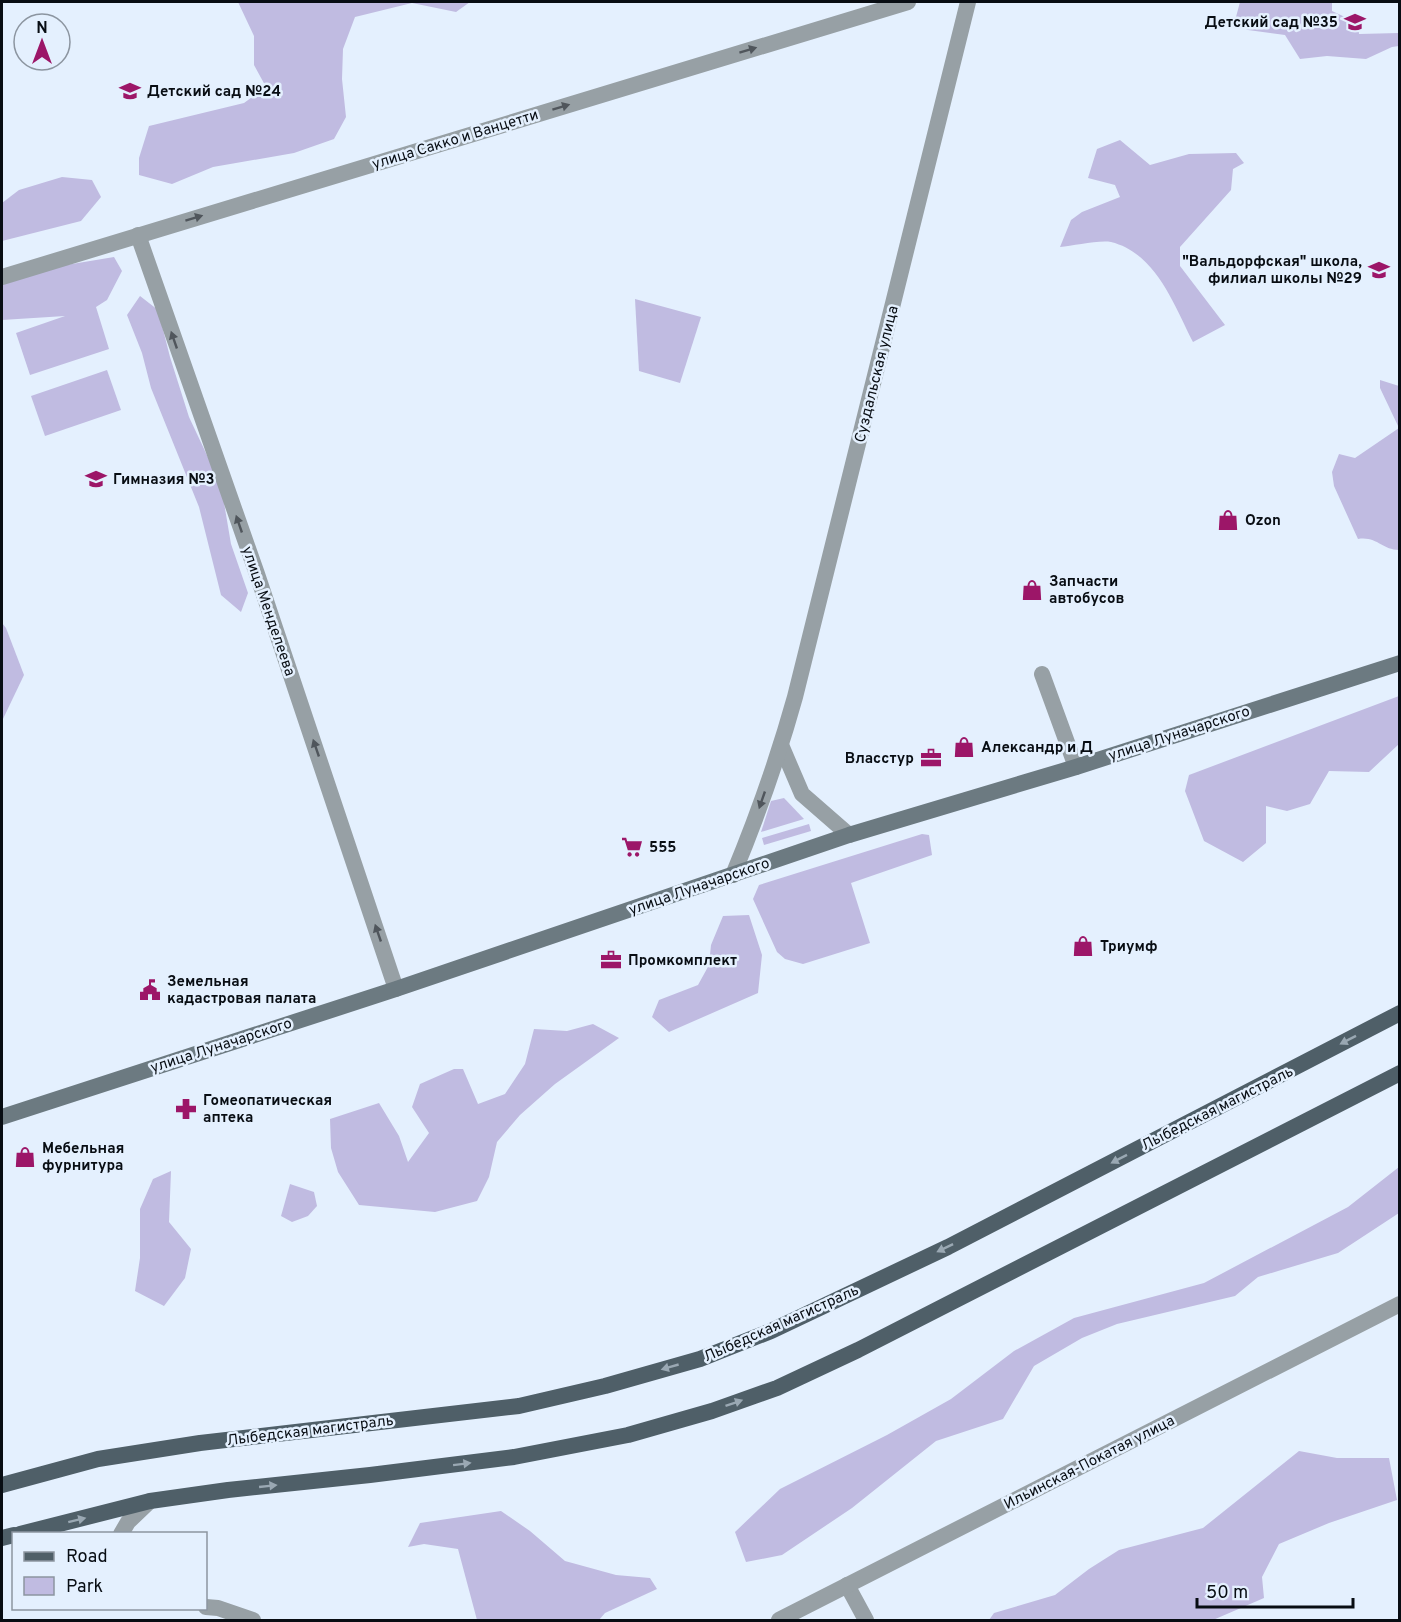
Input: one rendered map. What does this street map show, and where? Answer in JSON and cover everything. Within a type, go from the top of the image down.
[{"type":"main road","name":"улица Луначарского","points":[[2,1117],[396,989],[849,835],[1076,767],[1400,663]]},
{"type":"main road","name":"Лыбедская магистраль","points":[[2,1485],[98,1460],[200,1443],[519,1406],[605,1386],[700,1359],[771,1331],[948,1247],[1400,1013]]},
{"type":"main road","points":[[31,1532],[150,1502],[228,1490],[514,1457],[628,1436],[712,1411],[777,1388],[858,1350],[1400,1073]]},
{"type":"street","name":"улица Сакко и Ванцетти","points":[[2,277],[908,2]]},
{"type":"street","name":"Суздальская улица","points":[[733,875],[748,840],[781,745],[968,2]]},
{"type":"street","name":"улица Менделеева","points":[[138,235],[260,584],[396,989]]},
{"type":"street","points":[[1042,674],[1076,767]]},
{"type":"street","points":[[781,745],[802,794],[849,835]]},
{"type":"street","name":"Ильинская-Покатая улица","points":[[779,1620],[1400,1304]]},
{"type":"street","points":[[122,1532],[128,1522],[150,1502]]},
{"type":"street","points":[[847,1585],[866,1620]]},
{"type":"street","points":[[207,1607],[218,1608],[253,1620]]},
{"type":"green space","points":[[238,2],[470,2],[456,12],[412,3],[355,17],[343,49],[342,79],[346,117],[334,139],[294,153],[213,167],[172,184],[139,175],[139,158],[149,126],[244,103],[266,87],[254,65],[254,36]]},
{"type":"green space","points":[[1240,2],[1332,2],[1332,11],[1358,23],[1359,34],[1399,33],[1399,46],[1366,59],[1327,56],[1300,59],[1285,35],[1248,30],[1239,26],[1236,17]]},
{"type":"green space","points":[[1120,140],[1150,165],[1189,154],[1236,153],[1244,163],[1233,169],[1231,190],[1180,247],[1180,266],[1225,325],[1193,342],[1162,282],[1140,257],[1127,248],[1111,242],[1060,247],[1071,220],[1082,212],[1120,197],[1115,185],[1088,178],[1097,149]]},
{"type":"green space","points":[[62,177],[92,180],[101,197],[81,221],[2,241],[2,203],[19,190]]},
{"type":"green space","points":[[114,257],[122,271],[107,300],[96,307],[109,349],[30,375],[16,333],[65,316],[2,320],[2,285],[54,267]]},
{"type":"green space","points":[[140,296],[158,310],[189,417],[221,485],[231,544],[248,593],[241,612],[221,595],[199,507],[151,388],[142,353],[127,315]]},
{"type":"green space","points":[[635,299],[701,317],[680,383],[639,371]]},
{"type":"green space","points":[[107,370],[121,410],[45,436],[31,396]]},
{"type":"green space","points":[[1380,380],[1399,386],[1399,428],[1380,388]]},
{"type":"green space","points":[[1399,428],[1399,550],[1388,548],[1370,539],[1358,539],[1334,486],[1332,472],[1339,454],[1355,458]]},
{"type":"green space","points":[[2,623],[24,675],[2,721]]},
{"type":"green space","points":[[1399,696],[1399,744],[1369,772],[1329,771],[1310,804],[1287,811],[1266,806],[1266,843],[1243,862],[1204,841],[1185,791],[1189,775]]},
{"type":"green space","points":[[784,798],[804,819],[761,832],[771,801]]},
{"type":"green space","points":[[809,824],[811,831],[764,845],[762,838]]},
{"type":"green space","points":[[922,834],[929,835],[932,855],[851,883],[870,943],[803,964],[785,959],[777,952],[753,899],[759,885]]},
{"type":"green space","points":[[749,915],[762,955],[758,993],[669,1032],[652,1017],[659,1000],[698,985],[709,965],[711,945],[723,916]]},
{"type":"green space","points":[[593,1024],[619,1038],[555,1084],[520,1115],[497,1142],[489,1177],[477,1201],[435,1212],[359,1205],[338,1172],[331,1148],[330,1119],[379,1103],[399,1136],[408,1162],[429,1133],[412,1107],[420,1084],[454,1069],[463,1069],[478,1104],[505,1094],[525,1064],[534,1029],[567,1031]]},
{"type":"green space","points":[[1399,1167],[1399,1213],[1338,1253],[1258,1277],[1235,1296],[1117,1324],[1082,1338],[1034,1366],[1003,1419],[936,1441],[852,1508],[782,1555],[746,1562],[735,1532],[780,1489],[887,1435],[951,1399],[1014,1351],[1074,1318],[1204,1283],[1348,1207]]},
{"type":"green space","points":[[171,1171],[169,1222],[191,1249],[185,1278],[164,1306],[135,1291],[140,1258],[140,1209],[153,1179]]},
{"type":"green space","points":[[290,1184],[314,1192],[317,1206],[308,1216],[292,1222],[281,1216]]},
{"type":"green space","points":[[1299,1451],[1337,1458],[1389,1458],[1397,1500],[1329,1523],[1279,1544],[1262,1577],[1264,1598],[1213,1620],[989,1620],[994,1613],[1055,1595],[1119,1550],[1203,1528]]},
{"type":"green space","points":[[501,1511],[530,1531],[565,1561],[616,1575],[650,1578],[657,1589],[605,1613],[599,1620],[477,1620],[458,1549],[424,1544],[408,1547],[420,1523]]},
{"type":"place","name":"Детский сад №35","points":[[1355,22]]},
{"type":"place","name":"Детский сад №24","points":[[130,91]]},
{"type":"place","name":"\"Вальдорфская\" школа, филиал школы №29","points":[[1379,270]]},
{"type":"place","name":"Гимназия №3","points":[[96,479]]},
{"type":"place","name":"Ozon","points":[[1228,520]]},
{"type":"place","name":"Запчасти автобусов","points":[[1032,590]]},
{"type":"place","name":"Александр и Д","points":[[964,747]]},
{"type":"place","name":"Власстур","points":[[931,758]]},
{"type":"place","name":"555","points":[[632,847]]},
{"type":"place","name":"Триумф","points":[[1083,946]]},
{"type":"place","name":"Промкомплект","points":[[611,960]]},
{"type":"place","name":"Земельная кадастровая палата","points":[[150,990]]},
{"type":"place","name":"Гомеопатическая аптека","points":[[186,1109]]},
{"type":"place","name":"Мебельная фурнитура","points":[[25,1157]]}]
